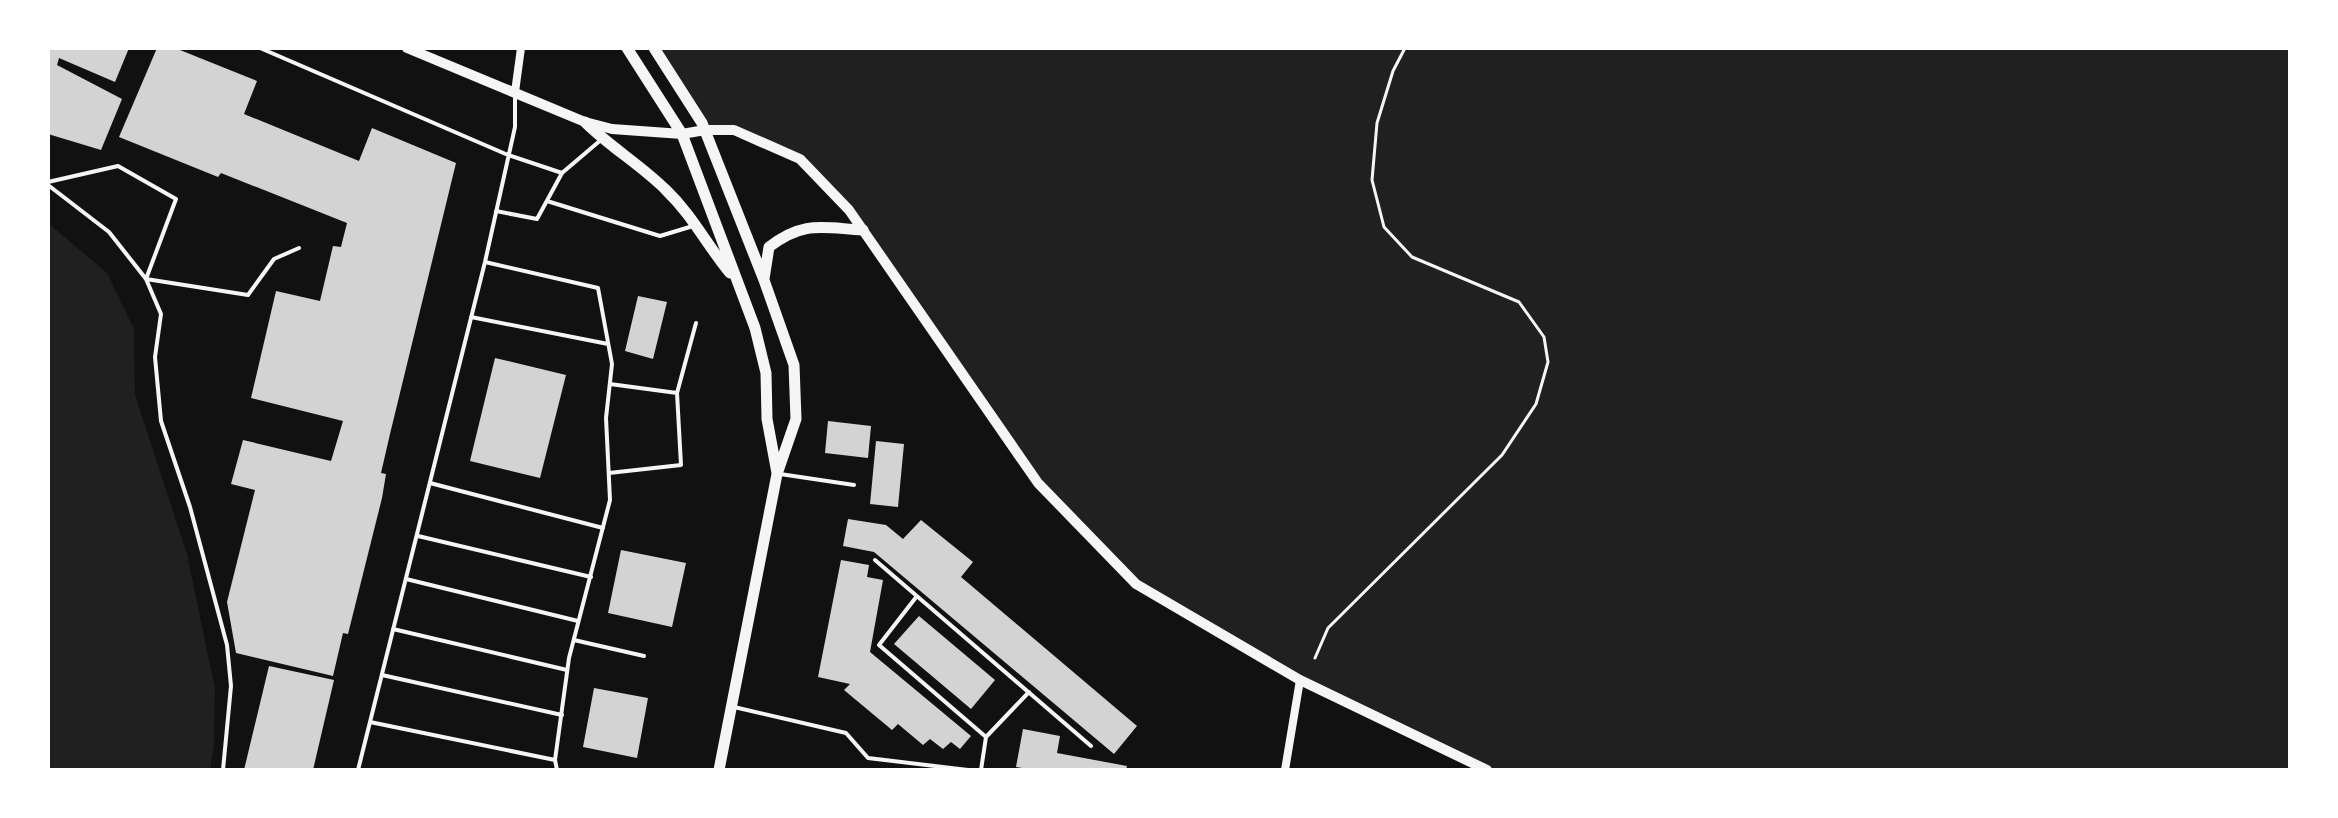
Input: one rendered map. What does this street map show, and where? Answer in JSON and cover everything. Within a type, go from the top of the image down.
[{"type":"main road","points":[[627,48],[682,134],[755,328],[766,373],[767,419],[777,474]]},
{"type":"main road","points":[[654,48],[705,130],[794,365],[796,419],[777,474],[719,770]]},
{"type":"main road","points":[[585,122],[647,173],[697,225],[708,247],[737,282]]},
{"type":"main road","points":[[764,280],[769,247],[788,232],[813,226],[863,230]]},
{"type":"street","points":[[407,48],[585,122],[612,129],[682,134],[734,130],[800,159],[849,210],[1038,483],[1136,584],[1300,680],[1487,770]]},
{"type":"street","points":[[515,92],[521,48]]},
{"type":"street","points":[[1285,770],[1300,680]]},
{"type":"lane","points":[[260,48],[508,155],[562,173]]},
{"type":"lane","points":[[358,770],[485,262],[515,127],[515,92]]},
{"type":"lane","points":[[496,211],[537,219],[562,173],[602,139]]},
{"type":"lane","points":[[48,183],[118,166],[176,199],[146,279]]},
{"type":"lane","points":[[48,183],[109,232],[146,279],[161,314],[155,357],[161,421],[190,507],[227,645],[231,686],[223,770]]},
{"type":"lane","points":[[547,201],[660,236],[697,225]]},
{"type":"lane","points":[[146,279],[248,295],[274,259],[299,248]]},
{"type":"lane","points":[[485,262],[598,288],[612,364],[606,418],[610,500],[567,670],[555,760],[557,770]]},
{"type":"lane","points":[[471,317],[608,344]]},
{"type":"lane","points":[[609,473],[681,465],[677,393],[696,323]]},
{"type":"lane","points":[[610,384],[677,393]]},
{"type":"lane","points":[[777,474],[854,485]]},
{"type":"lane","points":[[430,483],[603,528]]},
{"type":"lane","points":[[416,536],[591,577]]},
{"type":"lane","points":[[875,560],[1091,746]]},
{"type":"lane","points":[[406,579],[579,621]]},
{"type":"lane","points":[[917,596],[879,645],[986,737]]},
{"type":"lane","points":[[393,629],[567,670]]},
{"type":"lane","points":[[574,640],[644,656]]},
{"type":"lane","points":[[382,675],[562,715]]},
{"type":"lane","points":[[981,770],[986,737],[1029,692]]},
{"type":"lane","points":[[732,707],[846,733],[868,758],[968,770]]},
{"type":"lane","points":[[370,722],[555,760]]},
{"type":"path","points":[[1315,658],[1328,628],[1502,455],[1536,404],[1548,362],[1544,337],[1519,302],[1412,257],[1384,227],[1372,180],[1377,123],[1393,71],[1405,48]]},
{"type":"shaded area","points":[[653,48],[2290,48],[2290,770],[1487,770],[1300,680],[1136,584],[1038,483],[849,210],[800,159],[756,139],[705,130]]},
{"type":"shaded area","points":[[48,223],[107,273],[134,329],[135,395],[187,554],[215,689],[214,745],[210,770],[48,770]]},
{"type":"building","points":[[48,48],[129,48],[115,82],[59,58],[57,65],[122,99],[101,150],[48,134]]},
{"type":"building","points":[[157,48],[175,48],[257,81],[244,114],[359,161],[372,128],[456,163],[381,473],[386,474],[382,498],[348,634],[343,633],[333,676],[236,653],[227,602],[255,490],[231,484],[243,440],[331,461],[343,421],[251,398],[276,291],[320,301],[333,246],[341,247],[347,223],[221,173],[218,177],[119,137]]},
{"type":"building","points":[[638,296],[667,302],[653,359],[625,351]]},
{"type":"building","points":[[495,358],[566,375],[540,478],[470,461]]},
{"type":"building","points":[[828,421],[871,426],[868,458],[825,453]]},
{"type":"building","points":[[876,441],[904,444],[898,507],[870,504]]},
{"type":"building","points":[[848,519],[886,525],[903,539],[921,520],[973,562],[961,577],[1137,726],[1114,754],[874,552],[843,546]]},
{"type":"building","points":[[621,550],[686,563],[672,627],[608,613]]},
{"type":"building","points":[[841,560],[869,565],[867,577],[883,580],[870,652],[971,736],[960,749],[951,742],[943,749],[930,739],[923,745],[898,724],[892,730],[844,690],[850,684],[818,677]]},
{"type":"building","points":[[919,616],[995,680],[971,709],[894,644]]},
{"type":"building","points":[[269,666],[334,680],[313,770],[244,770]]},
{"type":"building","points":[[594,688],[648,698],[637,758],[583,747]]},
{"type":"building","points":[[1023,729],[1060,736],[1057,753],[1127,766],[1126,770],[1035,770],[1016,767]]}]
